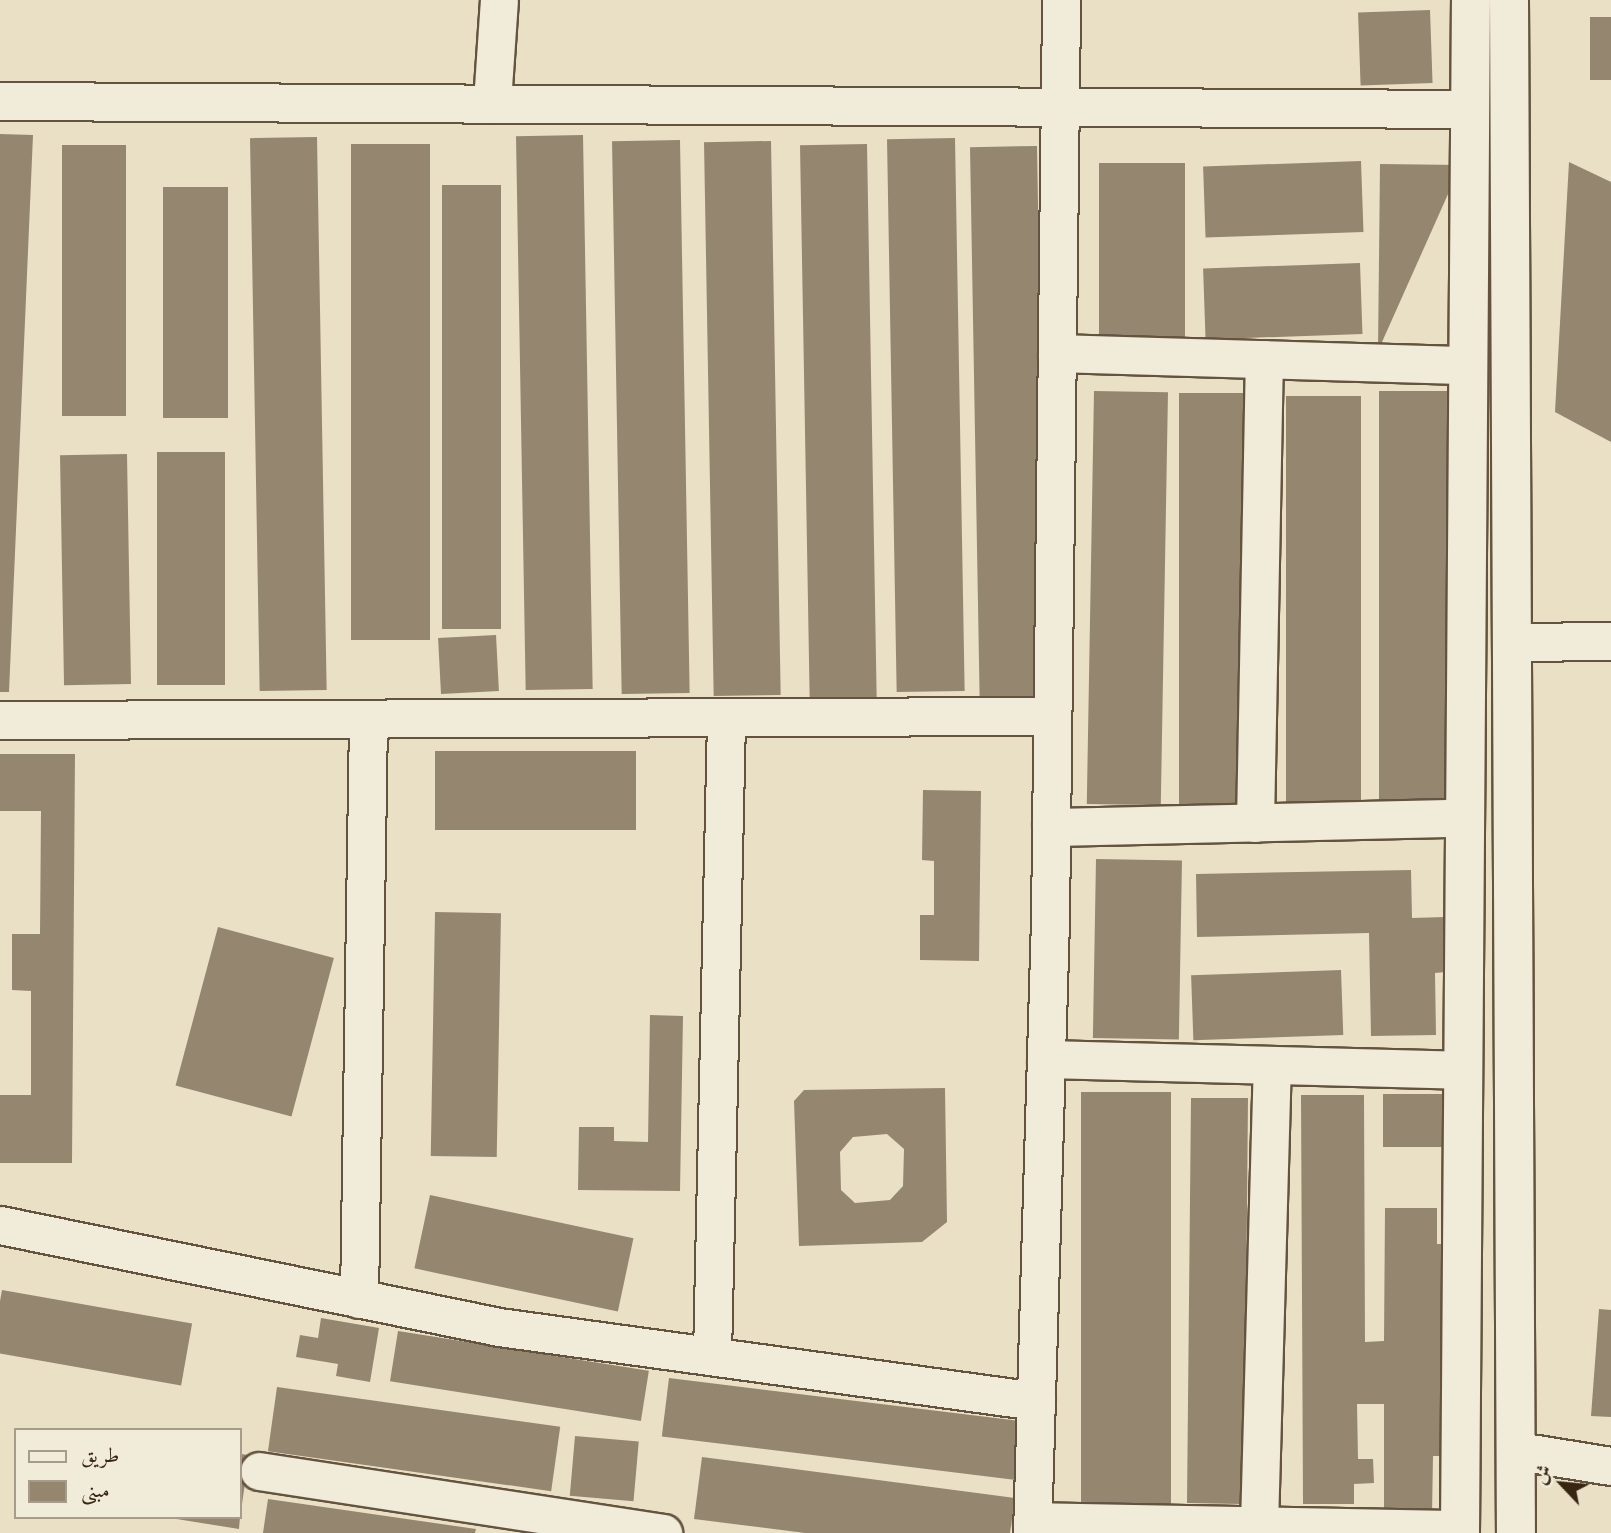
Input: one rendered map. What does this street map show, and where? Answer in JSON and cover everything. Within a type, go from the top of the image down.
[{"type":"main road","points":[[1460,1531],[1460,1070],[1471,0]]},
{"type":"main road","points":[[1509,0],[1515,642],[1516,1533]]},
{"type":"street","points":[[492,102],[499,0]]},
{"type":"street","points":[[1061,0],[1051,827],[1032,1527],[1259,1525],[1460,1531]]},
{"type":"street","points":[[0,101],[1060,103],[1469,109]]},
{"type":"street","points":[[1057,353],[1467,365]]},
{"type":"street","points":[[1255,823],[1264,359]]},
{"type":"street","points":[[1515,642],[1611,641]]},
{"type":"street","points":[[0,720],[1052,716]]},
{"type":"street","points":[[712,1356],[726,718]]},
{"type":"street","points":[[359,1298],[368,719]]},
{"type":"street","points":[[1051,827],[1462,818]]},
{"type":"street","points":[[1046,1059],[1460,1070]]},
{"type":"street","points":[[1259,1525],[1272,1065]]},
{"type":"street","points":[[0,1225],[499,1327],[1036,1401]]},
{"type":"street","points":[[1518,1451],[1611,1466]]},
{"type":"street","points":[[259,1471],[663,1533]]},
{"type":"building","points":[[1430,10],[1433,83],[1361,85],[1358,13]]},
{"type":"building","points":[[1590,17],[1611,17],[1611,80],[1590,80]]},
{"type":"building","points":[[0,134],[33,135],[9,692],[0,692]]},
{"type":"building","points":[[583,135],[593,689],[526,690],[516,136]]},
{"type":"building","points":[[317,137],[327,690],[260,691],[250,138]]},
{"type":"building","points":[[955,138],[965,691],[897,692],[887,139]]},
{"type":"building","points":[[680,140],[690,693],[622,694],[612,141]]},
{"type":"building","points":[[771,141],[781,695],[714,696],[704,142]]},
{"type":"building","points":[[351,144],[430,144],[430,640],[351,640]]},
{"type":"building","points":[[867,144],[877,697],[810,698],[800,145]]},
{"type":"building","points":[[62,145],[126,145],[126,416],[62,416]]},
{"type":"building","points":[[1037,146],[1047,699],[980,700],[970,147]]},
{"type":"building","points":[[1361,161],[1363,232],[1206,237],[1203,167]]},
{"type":"building","points":[[1569,162],[1611,182],[1611,442],[1555,412]]},
{"type":"building","points":[[1099,163],[1185,163],[1185,344],[1099,344]]},
{"type":"building","points":[[1380,164],[1461,165],[1378,351]]},
{"type":"building","points":[[442,185],[501,185],[501,629],[442,629]]},
{"type":"building","points":[[163,187],[228,187],[228,418],[163,418]]},
{"type":"building","points":[[1360,263],[1362,334],[1206,339],[1203,268]]},
{"type":"building","points":[[1094,391],[1168,392],[1161,805],[1087,804]]},
{"type":"building","points":[[1379,391],[1453,391],[1453,803],[1379,803]]},
{"type":"building","points":[[1179,393],[1253,393],[1253,805],[1179,805]]},
{"type":"building","points":[[1286,396],[1361,396],[1361,808],[1286,808]]},
{"type":"building","points":[[157,452],[225,452],[225,685],[157,685]]},
{"type":"building","points":[[127,454],[131,684],[64,685],[60,455]]},
{"type":"building","points":[[496,635],[499,691],[441,694],[438,638]]},
{"type":"building","points":[[435,751],[636,751],[636,830],[435,830]]},
{"type":"building","points":[[0,754],[75,754],[72,1163],[0,1163],[0,1095],[31,1095],[31,991],[12,990],[12,934],[40,934],[41,811],[0,811]]},
{"type":"building","points":[[923,790],[981,791],[979,961],[920,960],[920,915],[934,915],[934,861],[922,860]]},
{"type":"building","points":[[1096,859],[1182,861],[1179,1039],[1093,1038]]},
{"type":"building","points":[[1411,870],[1412,918],[1445,917],[1446,972],[1435,973],[1436,1035],[1371,1036],[1369,933],[1197,937],[1196,874]]},
{"type":"building","points":[[435,912],[501,913],[497,1157],[431,1156]]},
{"type":"building","points":[[218,927],[334,958],[291,1116],[176,1085]]},
{"type":"building","points":[[1341,970],[1343,1035],[1193,1040],[1191,975]]},
{"type":"building","points":[[650,1015],[683,1016],[680,1191],[578,1190],[579,1127],[614,1127],[614,1141],[648,1142]]},
{"type":"building","points":[[945,1088],[947,1222],[922,1242],[799,1246],[794,1101],[804,1090]],"holes":[[[887,1134],[904,1149],[903,1186],[890,1200],[855,1203],[841,1190],[840,1152],[853,1137]]]},
{"type":"building","points":[[1081,1092],[1171,1092],[1171,1507],[1081,1507]]},
{"type":"building","points":[[1383,1094],[1446,1094],[1446,1147],[1383,1147]]},
{"type":"building","points":[[1301,1095],[1364,1095],[1365,1342],[1384,1341],[1385,1208],[1437,1208],[1437,1244],[1456,1244],[1456,1456],[1433,1456],[1432,1515],[1384,1515],[1384,1404],[1357,1404],[1358,1459],[1373,1459],[1374,1483],[1354,1484],[1354,1504],[1303,1504]]},
{"type":"building","points":[[1191,1098],[1248,1098],[1245,1435],[1256,1490],[1240,1489],[1241,1504],[1187,1503]]},
{"type":"building","points":[[430,1195],[633,1238],[618,1312],[414,1268]]},
{"type":"building","points":[[2,1290],[192,1324],[181,1386],[0,1354]]},
{"type":"building","points":[[1599,1309],[1611,1310],[1611,1417],[1591,1416]]},
{"type":"building","points":[[321,1318],[379,1328],[370,1382],[336,1376],[338,1364],[296,1357],[300,1335],[318,1338]]},
{"type":"building","points":[[398,1331],[649,1371],[641,1421],[390,1381]]},
{"type":"building","points":[[669,1378],[1026,1422],[1019,1480],[662,1437]]},
{"type":"building","points":[[277,1387],[560,1427],[551,1491],[268,1451]]},
{"type":"building","points":[[575,1436],[639,1442],[634,1501],[570,1496]]},
{"type":"building","points":[[242,1454],[249,1455],[242,1504]]},
{"type":"building","points":[[702,1457],[1015,1498],[1010,1533],[805,1533],[694,1519]]},
{"type":"building","points":[[268,1499],[476,1529],[475,1533],[263,1533]]},
{"type":"building","points":[[176,1519],[240,1519],[239,1529]]}]
